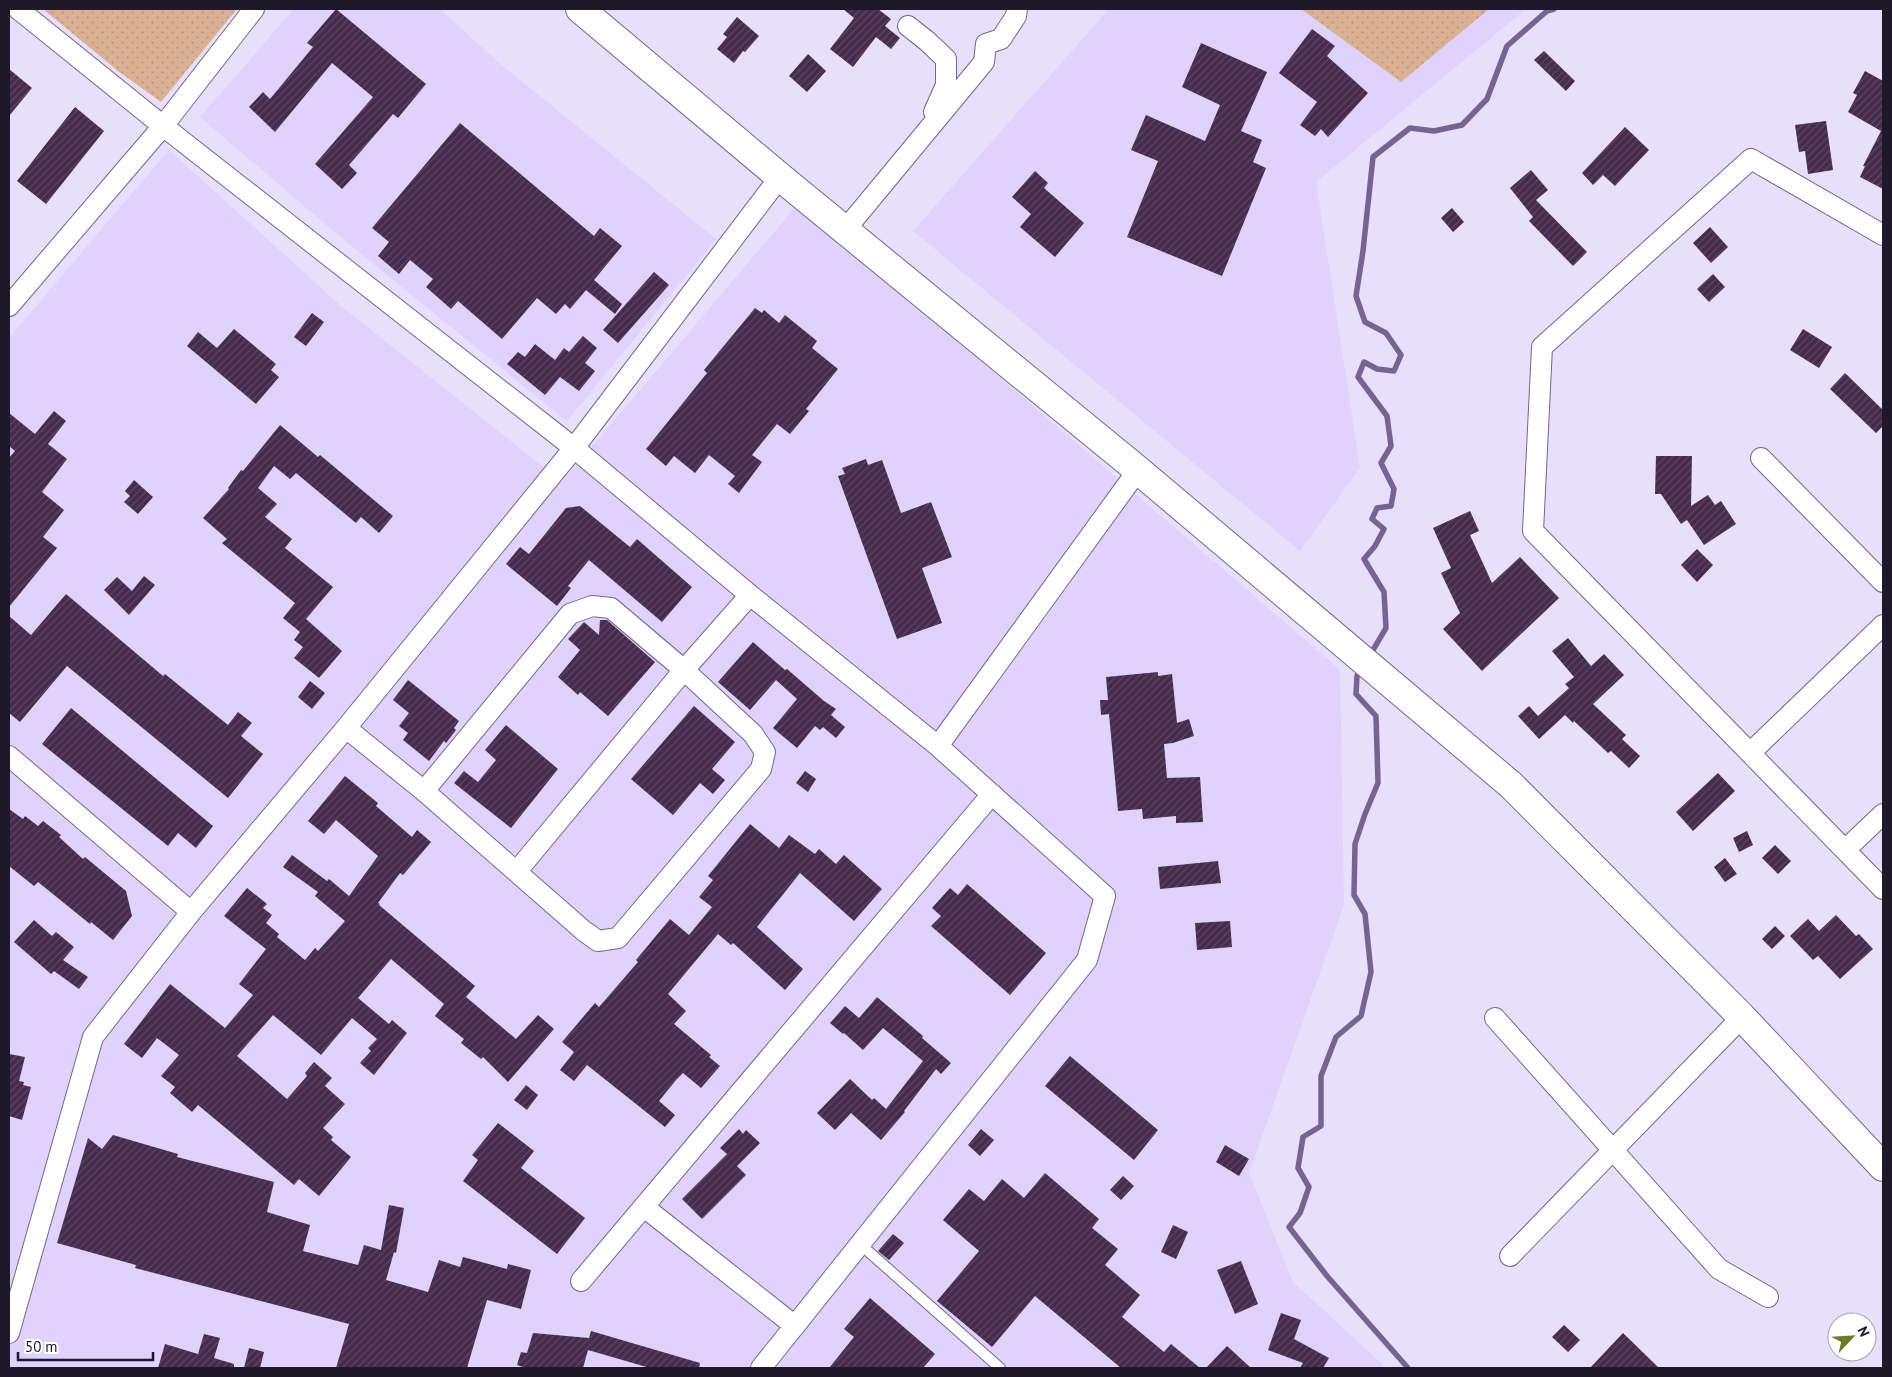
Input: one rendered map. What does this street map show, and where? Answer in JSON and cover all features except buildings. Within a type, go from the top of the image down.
[{"type":"main road","points":[[580,9],[780,177],[1138,470],[1512,785],[1742,1017],[1883,1167]]},
{"type":"street","points":[[18,9],[162,126],[574,448],[750,595],[938,746],[1105,896],[1088,960],[761,1368]]},
{"type":"street","points":[[9,306],[162,126],[254,9]]},
{"type":"street","points":[[845,230],[984,62],[986,44],[1001,39],[1016,16],[1017,9]]},
{"type":"street","points":[[908,26],[946,60],[946,85],[923,136]]},
{"type":"street","points":[[1883,235],[1751,159],[1542,347],[1533,531],[1883,889]]},
{"type":"street","points":[[9,1333],[93,1037],[191,912],[346,728],[574,448],[780,177]]},
{"type":"street","points":[[1761,458],[1883,582]]},
{"type":"street","points":[[938,746],[1138,470]]},
{"type":"street","points":[[518,871],[684,670],[750,595]]},
{"type":"street","points":[[346,728],[424,791],[518,871],[584,931],[598,941],[618,938],[760,769],[765,752],[752,734],[684,670],[611,608],[592,606],[570,614],[424,791]]},
{"type":"street","points":[[1750,753],[1883,625]]},
{"type":"street","points":[[9,756],[191,912]]},
{"type":"street","points":[[582,1282],[992,794]]},
{"type":"street","points":[[1845,850],[1883,814]]},
{"type":"street","points":[[1510,1256],[1742,1017]]},
{"type":"street","points":[[1496,1018],[1719,1269],[1768,1297]]},
{"type":"street","points":[[644,1208],[795,1326]]},
{"type":"lane","points":[[860,1244],[1000,1368]]},
{"type":"shaded area","points":[[43,9],[237,9],[161,102],[118,71]]},
{"type":"shaded area","points":[[294,9],[440,9],[499,63],[716,239],[567,421],[350,245],[200,117]]},
{"type":"shaded area","points":[[1109,9],[1526,9],[1316,182],[1360,468],[1300,551],[913,231]]},
{"type":"shaded area","points":[[1301,9],[1489,9],[1401,82]]},
{"type":"shaded area","points":[[169,150],[341,306],[562,482],[798,204],[1340,670],[1344,905],[1249,1173],[1293,1282],[1382,1364],[1383,1368],[9,1368],[9,338]]},
{"type":"waterway","points":[[1370,655],[1386,628],[1384,592],[1364,559],[1375,546],[1384,529],[1372,519],[1377,508],[1391,506],[1394,489],[1381,463],[1391,446],[1387,416],[1358,377],[1364,362],[1377,369],[1394,371],[1401,355],[1386,333],[1365,322],[1356,296],[1373,157],[1410,128],[1434,131],[1462,125],[1487,99],[1507,46],[1547,11],[1554,9]]},
{"type":"waterway","points":[[1362,668],[1357,676],[1356,694],[1376,716],[1378,783],[1355,844],[1354,895],[1365,914],[1371,972],[1361,1016],[1336,1037],[1321,1076],[1321,1126],[1303,1137],[1298,1168],[1309,1187],[1300,1213],[1289,1227],[1327,1276],[1408,1368]]}]
